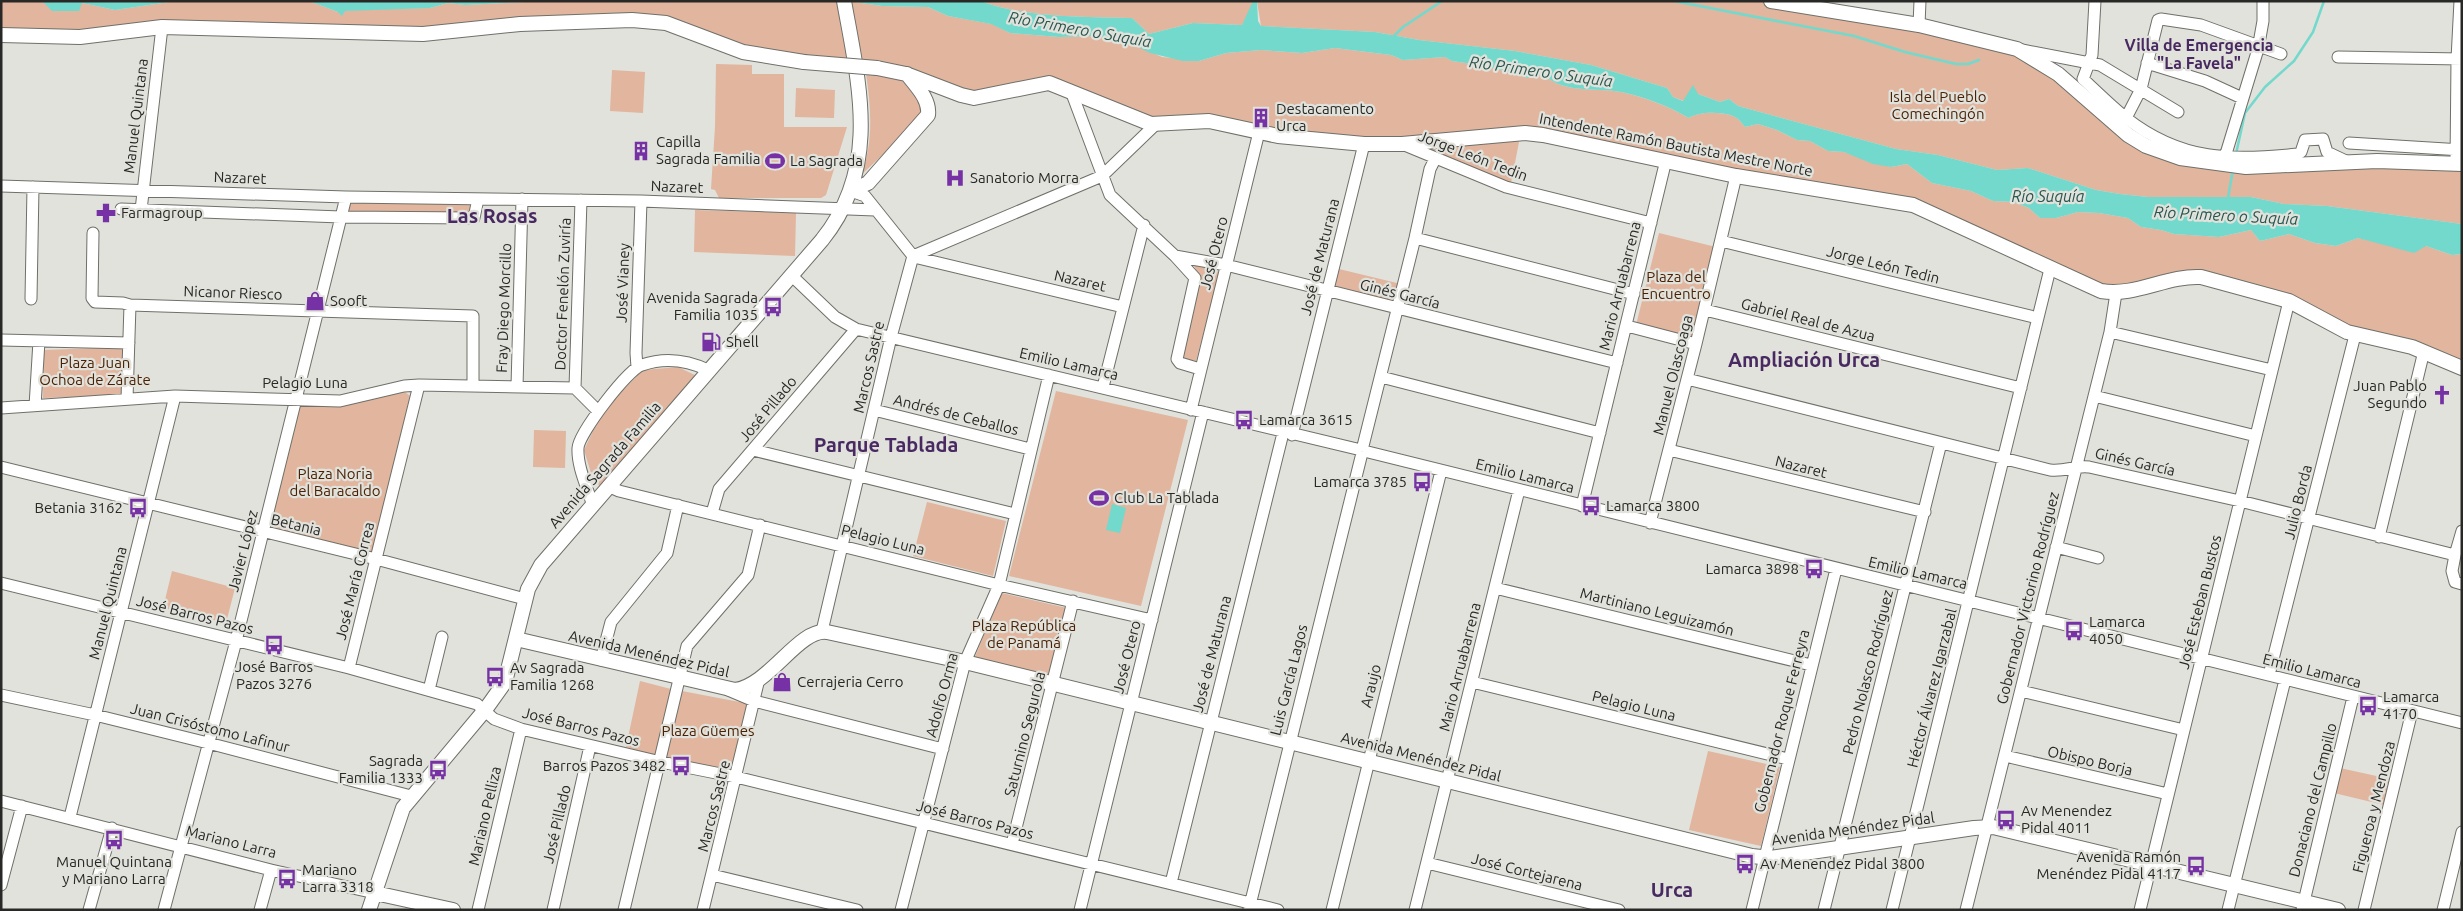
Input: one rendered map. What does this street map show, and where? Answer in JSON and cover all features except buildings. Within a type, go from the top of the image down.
[{"type":"main road","name":"Avenida Sagrada Familia","points":[[369,910],[399,816],[411,796],[485,710],[505,682],[525,600],[531,582],[541,565],[592,503],[831,229],[844,207],[851,191],[862,130],[861,104],[844,1]]},
{"type":"main road","points":[[1771,1],[1919,25],[2018,49],[2058,74],[2118,128],[2146,146],[2180,158],[2227,160],[2287,166],[2349,163],[2459,164]]},
{"type":"main road","name":"Intendente Ramón Bautista Mestre Norte","points":[[1,36],[80,37],[162,26],[423,34],[520,24],[653,21],[676,26],[743,52],[804,62],[877,68],[906,74],[974,98],[1049,83],[1144,122],[1156,124],[1209,121],[1278,136],[1364,144],[1402,144],[1532,133],[1736,176],[1913,206],[2101,291],[2116,293],[2187,278],[2201,277],[2289,302],[2355,335],[2424,350],[2462,368]]},
{"type":"main road","points":[[851,191],[868,183],[928,115],[928,104],[924,96],[906,74]]},
{"type":"main road","name":"Avenida Menéndez Pidal","points":[[516,639],[680,679],[728,689],[740,689],[760,679],[812,634],[822,631],[965,662],[1763,858],[1986,826],[2151,864],[2303,905],[2338,910]]},
{"type":"main road","name":"Mariano Larra","points":[[375,893],[453,910]]},
{"type":"street","points":[[1919,25],[1920,1]]},
{"type":"street","points":[[2095,1],[2092,56],[2083,79],[2126,118],[2159,140],[2197,154],[2227,160],[2242,98],[2258,48],[2263,21],[2263,1]]},
{"type":"street","points":[[2459,164],[2460,1]]},
{"type":"street","points":[[2126,118],[2140,89],[2158,20],[2161,18],[2201,25],[2258,48],[2281,54]]},
{"type":"street","name":"Manuel Quintana","points":[[141,210],[162,26]]},
{"type":"street","points":[[2018,49],[2100,65],[2178,112]]},
{"type":"street","points":[[2338,57],[2459,59]]},
{"type":"street","points":[[2147,64],[2204,81],[2242,98]]},
{"type":"street","points":[[1071,91],[1110,194],[1144,225],[1195,278],[1177,359],[1180,363],[1200,369]]},
{"type":"street","points":[[851,191],[865,196],[912,256],[1102,176],[1156,124]]},
{"type":"street","name":"José Otero","points":[[1080,910],[1152,620],[1197,411],[1200,369],[1259,132]]},
{"type":"street","points":[[2248,163],[2298,154],[2302,148],[2302,142],[2323,139],[2327,152],[2349,163]]},
{"type":"street","points":[[2287,166],[2302,160],[2307,154],[2309,140]]},
{"type":"street","points":[[2349,143],[2459,149]]},
{"type":"street","name":"José de Maturana","points":[[1171,883],[1210,722],[1287,434],[1328,291],[1364,144]]},
{"type":"street","name":"Jorge León Tedin","points":[[1402,144],[1506,187],[1651,222]]},
{"type":"street","name":"Luis García Lagos","points":[[1249,906],[1398,309],[1430,169],[1435,159]]},
{"type":"street","name":"Mario Arruabarrena","points":[[1582,506],[1666,160]]},
{"type":"street","name":"Manuel Olascoaga","points":[[1650,522],[1696,344],[1736,176]]},
{"type":"street","name":"Nazaret","points":[[1,186],[346,197],[641,201],[844,207],[875,210]]},
{"type":"street","points":[[31,299],[33,187]]},
{"type":"street","name":"Javier López","points":[[164,910],[236,641],[346,197]]},
{"type":"street","points":[[121,209],[474,218],[478,199]]},
{"type":"street","name":"Fray Diego Morcillo","points":[[517,388],[522,199]]},
{"type":"street","name":"Doctor Fenelón Zuviría","points":[[575,388],[581,200]]},
{"type":"street","name":"José Vianey","points":[[637,367],[641,201]]},
{"type":"street","points":[[1103,388],[1144,225]]},
{"type":"street","name":"Nicanor Riesco","points":[[93,233],[92,298],[95,302],[130,305],[473,316],[473,386]]},
{"type":"street","points":[[1415,238],[1634,294]]},
{"type":"street","name":"Jorge León Tedin","points":[[1721,241],[2038,318]]},
{"type":"street","name":"Nazaret","points":[[912,256],[1123,307]]},
{"type":"street","name":"Marcos Sastre","points":[[822,631],[841,545],[912,256]]},
{"type":"street","name":"Ginés García","points":[[1175,256],[1226,265],[1617,363]]},
{"type":"street","name":"Héctor Álvarez Igarzabal","points":[[1892,910],[1970,600],[2050,269]]},
{"type":"street","name":"Emilio Lamarca","points":[[791,276],[835,317],[856,329],[1362,451],[1905,586],[1970,600],[2462,723]]},
{"type":"street","name":"Gobernador Victorino Rodríguez","points":[[1966,910],[2074,469],[2110,332],[2116,293]]},
{"type":"street","name":"José Esteban Bustos","points":[[2140,910],[2289,302]]},
{"type":"street","points":[[126,398],[130,305]]},
{"type":"street","name":"Gabriel Real de Azua","points":[[1704,310],[2021,388]]},
{"type":"street","points":[[1627,326],[1696,344]]},
{"type":"street","name":"José Pillado","points":[[712,513],[719,489],[856,329]]},
{"type":"street","points":[[2110,332],[2272,370]]},
{"type":"street","name":"Julio Borda","points":[[2269,676],[2355,335]]},
{"type":"street","points":[[1,340],[129,343]]},
{"type":"street","points":[[36,406],[39,341]]},
{"type":"street","points":[[2379,537],[2424,350]]},
{"type":"street","points":[[592,503],[578,457],[578,446],[598,411],[637,367],[675,360],[708,370]]},
{"type":"street","name":"Adolfo Orma","points":[[901,910],[925,824],[965,662],[999,585],[1049,375]]},
{"type":"street","points":[[1380,377],[1600,433]]},
{"type":"street","name":"Ginés García","points":[[1687,380],[2004,457],[2050,470],[2062,471],[2089,467],[2240,501],[2309,520],[2455,555]]},
{"type":"street","name":"Pelagio Luna","points":[[1,408],[175,396],[340,401],[404,386],[419,385],[575,388]]},
{"type":"street","name":"José María Correa","points":[[349,668],[419,385]]},
{"type":"street","points":[[575,388],[598,411]]},
{"type":"street","name":"Manuel Quintana","points":[[70,817],[175,396]]},
{"type":"street","points":[[2094,396],[2256,436]]},
{"type":"street","name":"Andrés de Ceballos","points":[[874,410],[1030,449]]},
{"type":"street","name":"Pedro Nolasco Rodríguez","points":[[1824,910],[1941,443]]},
{"type":"street","points":[[753,450],[1015,514]]},
{"type":"street","name":"Nazaret","points":[[1669,450],[1925,512]]},
{"type":"street","name":"Betania","points":[[1,467],[263,533],[376,559],[525,600]]},
{"type":"street","name":"Araujo","points":[[1332,910],[1441,471]]},
{"type":"street","name":"Pelagio Luna","points":[[608,486],[618,491],[678,506],[760,524],[999,585],[1152,620]]},
{"type":"street","name":"Mario Arruabarrena","points":[[1415,910],[1520,490]]},
{"type":"street","points":[[601,660],[611,622],[666,553],[678,506]]},
{"type":"street","points":[[624,910],[661,762],[687,646],[748,575],[760,524]]},
{"type":"street","points":[[2462,531],[2455,555],[2452,575],[2455,582],[2462,584]]},
{"type":"street","points":[[2056,547],[2098,558]]},
{"type":"street","name":"Gobernador Roque Ferreyra","points":[[1752,910],[1763,858],[1836,569]]},
{"type":"street","name":"José Barros Pazos","points":[[1,583],[349,668],[429,690],[477,704],[494,719],[521,729],[661,762],[736,777],[1171,883],[1249,906],[1278,910]]},
{"type":"street","name":"Martiniano Leguizamón","points":[[1496,588],[1811,665]]},
{"type":"street","name":"Saturnino Segurola","points":[[1012,844],[1073,601]]},
{"type":"street","points":[[429,690],[442,637]]},
{"type":"street","name":"Marcos Sastre","points":[[703,910],[760,679]]},
{"type":"street","points":[[2228,910],[2285,680]]},
{"type":"street","name":"Pelagio Luna","points":[[1472,682],[1788,759]]},
{"type":"street","points":[[728,689],[754,700],[943,750]]},
{"type":"street","points":[[2021,691],[2184,730]]},
{"type":"street","name":"Juan Crisóstomo Lafinur","points":[[1,695],[208,742],[411,796]]},
{"type":"street","name":"Donaciano del Campillo","points":[[2303,905],[2353,697]]},
{"type":"street","name":"Figueroa y Mendoza","points":[[2364,910],[2412,711]]},
{"type":"street","name":"Mariano Pelliza","points":[[478,910],[521,729]]},
{"type":"street","name":"José Pillado","points":[[553,910],[590,746]]},
{"type":"street","name":"Obispo Borja","points":[[2005,756],[2168,794]]},
{"type":"street","name":"Mariano Larra","points":[[1,801],[70,817],[271,870],[375,893]]},
{"type":"street","points":[[1,885],[22,806]]},
{"type":"street","points":[[89,910],[112,828]]},
{"type":"street","points":[[2443,910],[2462,832]]},
{"type":"street","name":"José Cortejarena","points":[[1428,863],[1618,910]]},
{"type":"street","points":[[260,910],[271,870]]},
{"type":"street","points":[[712,875],[856,910]]},
{"type":"green space","points":[[1,1],[82,3],[115,10],[176,1],[309,1],[338,12],[360,9],[430,8],[448,3],[465,5],[544,1],[848,1],[882,6],[928,7],[948,16],[992,24],[1010,33],[1059,37],[1097,36],[1134,45],[1162,57],[1199,61],[1226,53],[1261,50],[1302,53],[1335,48],[1391,55],[1403,60],[1445,57],[1452,61],[1486,66],[1528,78],[1544,75],[1561,85],[1580,89],[1630,94],[1647,99],[1689,118],[1699,114],[1710,113],[1733,116],[1745,127],[1758,124],[1777,130],[1797,140],[1810,141],[1828,151],[1844,152],[1891,167],[1907,164],[1932,183],[1971,191],[1993,201],[2014,202],[2029,208],[2040,218],[2056,218],[2078,212],[2099,213],[2128,218],[2141,227],[2174,234],[2219,237],[2251,230],[2260,241],[2289,234],[2315,243],[2336,246],[2358,238],[2382,243],[2426,246],[2452,255],[2462,254],[2462,368],[2355,335],[2289,301],[2201,277],[2116,293],[1918,207],[1543,135],[1402,144],[1214,121],[1156,124],[1053,84],[980,97],[906,74],[804,62],[666,23],[454,32],[172,27],[1,35]]},
{"type":"green space","points":[[980,1],[1255,1],[1242,25],[1193,23],[1149,34],[1132,18],[1036,14],[998,7]]},
{"type":"green space","name":"Isla del Pueblo Comechingón","points":[[1257,1],[1771,1],[2017,49],[2164,153],[2462,164],[2462,224],[2327,206],[2284,204],[2251,197],[2148,197],[2096,190],[2028,168],[1997,170],[1938,155],[1896,149],[1738,106],[1729,99],[1720,102],[1698,94],[1684,101],[1673,97],[1667,88],[1591,65],[1515,51],[1419,40],[1375,32],[1261,26]]},
{"type":"green space","name":"La Sagrada","points":[[716,64],[752,65],[752,74],[784,74],[784,127],[847,127],[826,195],[821,198],[719,198],[715,190],[711,189],[715,127]]},
{"type":"green space","points":[[612,70],[645,72],[643,113],[610,111]]},
{"type":"green space","points":[[866,74],[898,79],[910,85],[924,114],[917,123],[861,175],[870,138]]},
{"type":"green space","points":[[796,88],[835,90],[834,118],[795,117]]},
{"type":"green space","points":[[1520,137],[1511,183],[1418,147]]},
{"type":"green space","points":[[349,201],[475,203],[471,216],[346,212]]},
{"type":"green space","points":[[695,210],[796,213],[795,256],[694,252]]},
{"type":"green space","name":"Plaza del Encuentro","points":[[1659,233],[1716,247],[1693,339],[1636,325]]},
{"type":"green space","points":[[1196,263],[1216,269],[1219,274],[1196,361],[1185,359],[1181,354],[1199,283],[1199,275],[1194,266]]},
{"type":"green space","points":[[1339,269],[1401,284],[1396,306],[1333,291]]},
{"type":"green space","name":"Plaza Juan Ochoa de Zárate","points":[[125,347],[123,395],[43,398],[44,350]]},
{"type":"green space","points":[[678,367],[699,377],[602,486],[594,483],[584,450],[603,410],[643,370]]},
{"type":"green space","name":"Club La Tablada","points":[[1056,391],[1188,420],[1141,606],[1009,576]]},
{"type":"green space","name":"Plaza Noria del Baracaldo","points":[[405,392],[410,396],[372,553],[268,528],[300,404],[353,402]]},
{"type":"green space","points":[[534,430],[566,431],[565,468],[533,467]]},
{"type":"green space","points":[[927,502],[1006,521],[993,576],[913,556]]},
{"type":"green space","points":[[172,571],[235,588],[226,623],[163,608]]},
{"type":"green space","name":"Plaza República de Panamá","points":[[1002,593],[1067,608],[1050,677],[974,659]]},
{"type":"green space","points":[[640,681],[671,689],[657,756],[626,747]]},
{"type":"green space","name":"Plaza Güemes","points":[[682,691],[750,704],[733,775],[666,758]]},
{"type":"green space","points":[[1708,751],[1780,767],[1761,846],[1689,830]]},
{"type":"green space","points":[[2340,768],[2390,779],[2384,805],[2334,793]]},
{"type":"water","points":[[37,1],[176,1],[115,10],[82,3],[79,11],[52,11],[44,3]]},
{"type":"water","points":[[309,1],[544,1],[465,5],[448,3],[430,8],[345,11],[342,16],[338,12]]},
{"type":"water","name":"Río Suquía","points":[[848,1],[980,1],[998,7],[1036,14],[1132,18],[1149,34],[1193,23],[1242,25],[1252,3],[1257,1],[1258,21],[1261,26],[1375,32],[1419,40],[1515,51],[1591,65],[1667,88],[1673,97],[1683,101],[1693,85],[1698,94],[1720,102],[1729,99],[1738,106],[1896,149],[1938,155],[1997,170],[2028,168],[2096,190],[2148,197],[2251,197],[2284,204],[2327,206],[2462,224],[2462,254],[2452,255],[2426,246],[2414,253],[2358,238],[2336,246],[2315,243],[2289,234],[2260,241],[2251,230],[2219,237],[2174,234],[2141,227],[2128,218],[2099,213],[2078,212],[2056,218],[2040,218],[2029,208],[2014,202],[1993,201],[1971,191],[1932,183],[1907,164],[1891,167],[1873,164],[1844,152],[1828,151],[1810,141],[1797,140],[1777,130],[1758,124],[1745,127],[1733,116],[1705,113],[1689,118],[1656,102],[1630,94],[1570,87],[1552,81],[1544,75],[1528,78],[1486,66],[1452,61],[1445,57],[1403,60],[1391,55],[1335,48],[1302,53],[1261,50],[1226,53],[1199,61],[1183,61],[1150,53],[1134,45],[1097,36],[1059,37],[1010,33],[991,24],[948,16],[928,7],[882,6]]},
{"type":"water","points":[[1112,504],[1126,508],[1120,533],[1106,530]]},
{"type":"waterway","points":[[1393,37],[1403,27],[1442,1]]},
{"type":"waterway","points":[[1674,1],[1854,36],[1905,52],[1956,64],[1968,64],[1979,60]]},
{"type":"waterway","points":[[2236,154],[2245,113],[2265,87],[2294,61],[2313,32],[2324,1]]},
{"type":"waterway","name":"Río Primero o Suquía","points":[[2228,198],[2233,169]]},
{"type":"place","name":"Destacamento Urca","points":[[1261,118]]},
{"type":"place","name":"Capilla Sagrada Familia","points":[[641,151]]},
{"type":"place","name":"La Sagrada","points":[[775,161]]},
{"type":"place","name":"Sanatorio Morra","points":[[955,178]]},
{"type":"place","name":"Farmagroup","points":[[106,213]]},
{"type":"place","name":"Sooft","points":[[315,301]]},
{"type":"place","name":"Avenida Sagrada Familia 1035","points":[[773,307]]},
{"type":"place","name":"Shell","points":[[711,342]]},
{"type":"place","name":"Juan Pablo Segundo","points":[[2442,395]]},
{"type":"place","name":"Lamarca 3615","points":[[1244,420]]},
{"type":"place","name":"Lamarca 3785","points":[[1422,482]]},
{"type":"place","name":"Club La Tablada","points":[[1099,498]]},
{"type":"place","name":"Lamarca 3800","points":[[1591,506]]},
{"type":"place","name":"Betania 3162","points":[[138,508]]},
{"type":"place","name":"Lamarca 3898","points":[[1814,569]]},
{"type":"place","name":"Lamarca 4050","points":[[2074,631]]},
{"type":"place","name":"José Barros Pazos 3276","points":[[274,645]]},
{"type":"place","name":"Av Sagrada Familia 1268","points":[[495,677]]},
{"type":"place","name":"Cerrajeria Cerro","points":[[782,682]]},
{"type":"place","name":"Lamarca 4170","points":[[2368,706]]},
{"type":"place","name":"Barros Pazos 3482","points":[[681,766]]},
{"type":"place","name":"Sagrada Familia 1333","points":[[438,770]]},
{"type":"place","name":"Av Menendez Pidal 4011","points":[[2006,820]]},
{"type":"place","name":"Manuel Quintana y Mariano Larra","points":[[114,840]]},
{"type":"place","name":"Av Menendez Pidal 3800","points":[[1745,864]]},
{"type":"place","name":"Avenida Ramón Menéndez Pidal 4117","points":[[2196,866]]},
{"type":"place","name":"Mariano Larra 3318","points":[[287,879]]},
{"type":"district","name":"Villa de Emergencia \"La Favela\"","points":[[2199,54]]},
{"type":"district","name":"Las Rosas","points":[[492,216]]},
{"type":"district","name":"Ampliación Urca","points":[[1804,360]]},
{"type":"district","name":"Parque Tablada","points":[[886,445]]},
{"type":"district","name":"Urca","points":[[1672,890]]}]
